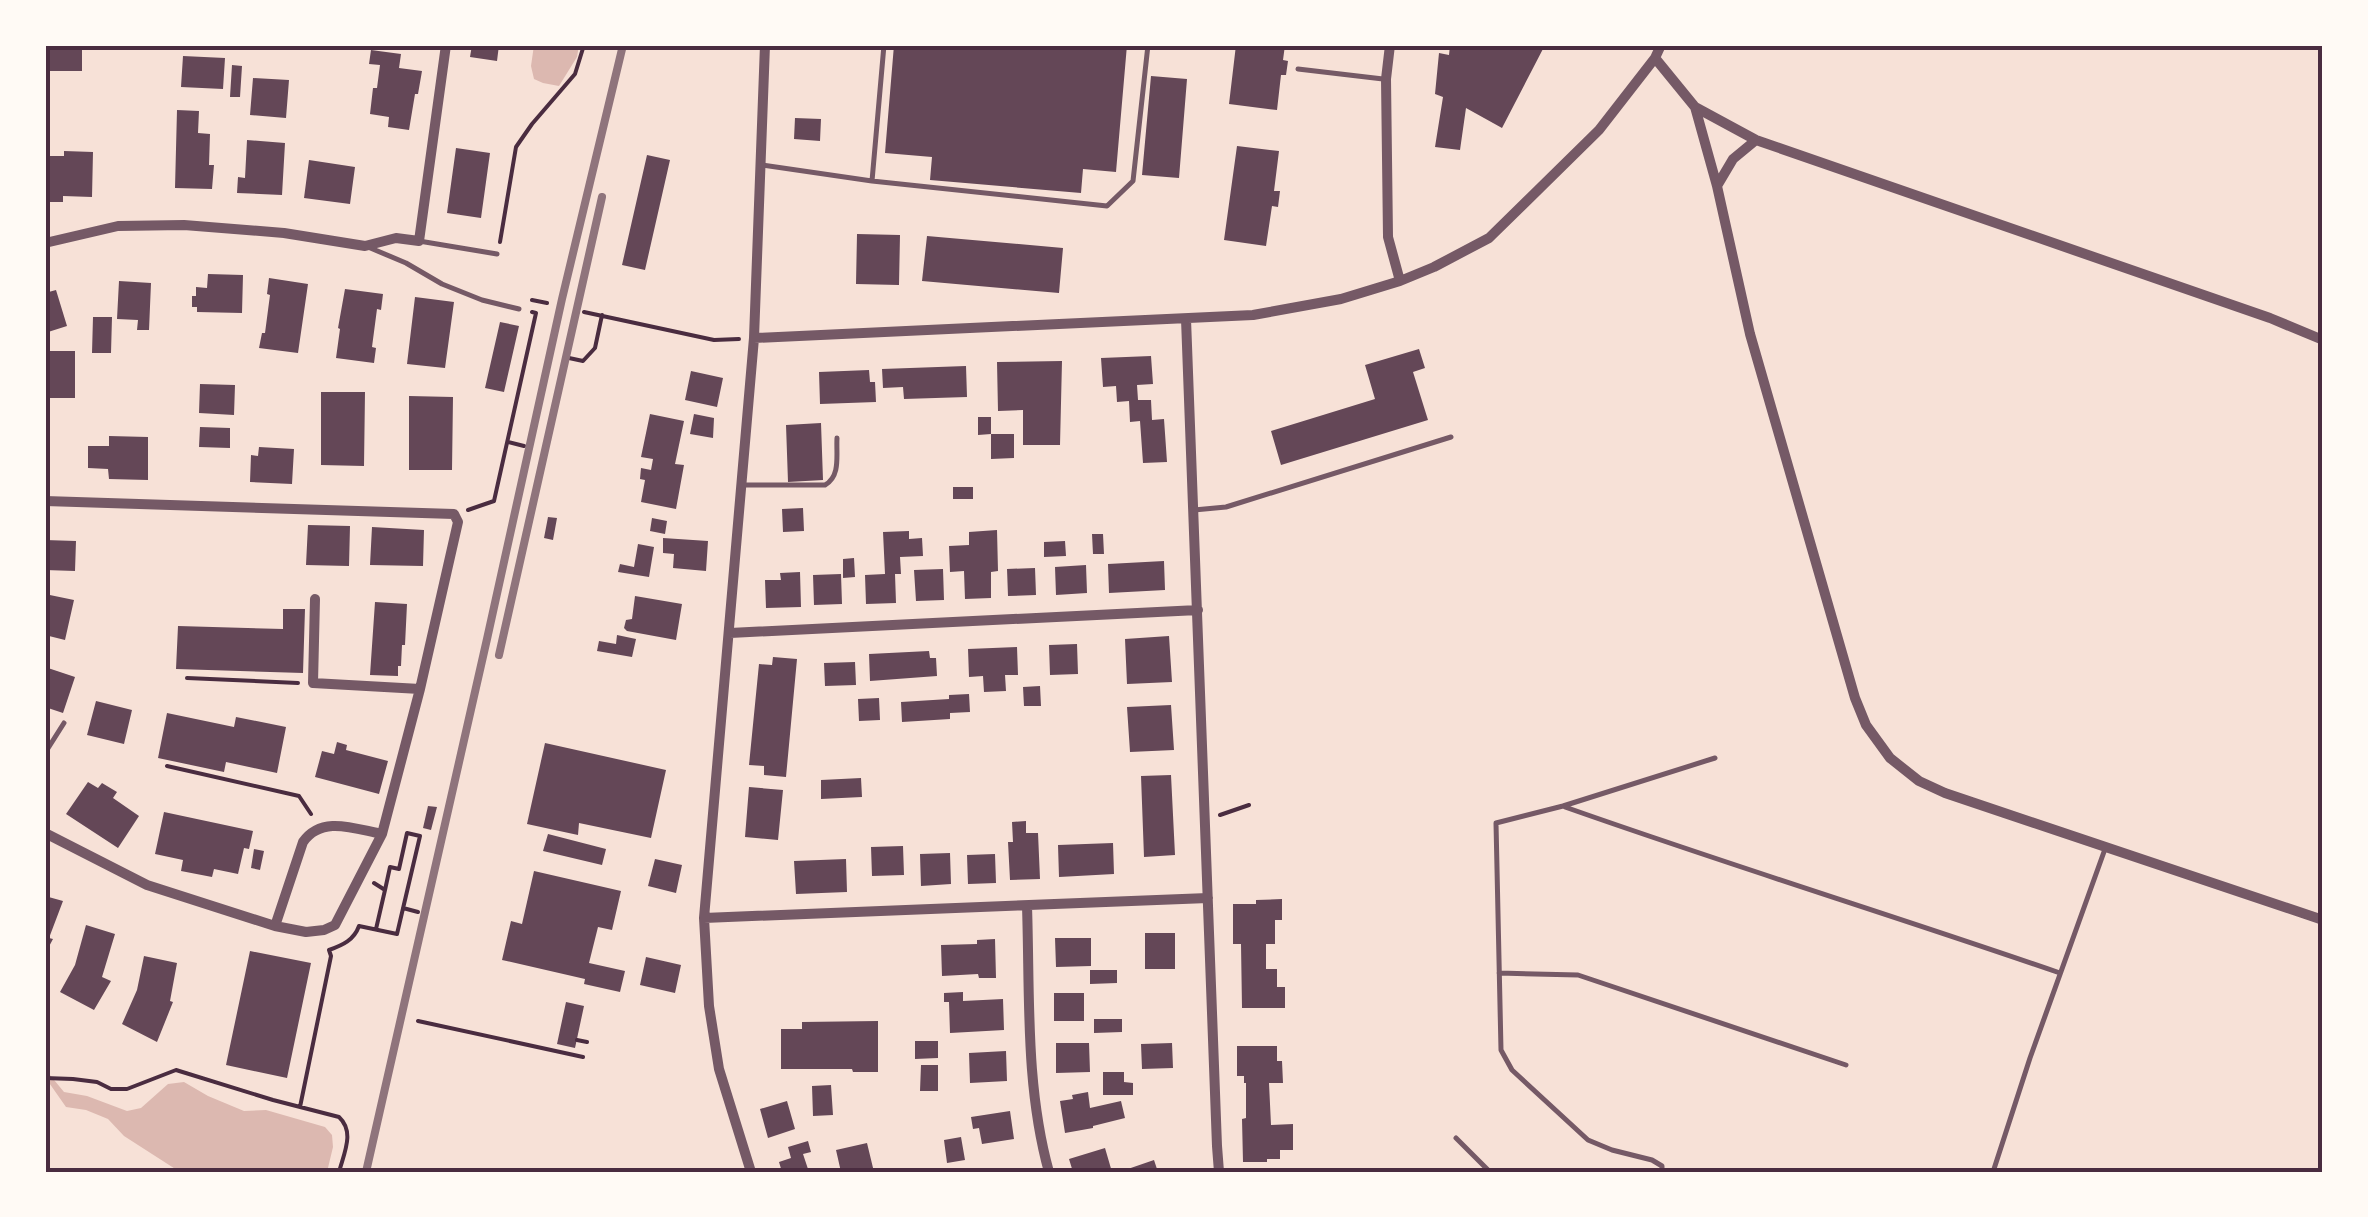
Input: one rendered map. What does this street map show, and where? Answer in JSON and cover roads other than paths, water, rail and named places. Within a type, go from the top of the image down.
[{"type":"street","points":[[45,243],[118,226],[184,225],[284,233],[365,246],[396,238],[419,241],[446,45]]},
{"type":"street","points":[[751,1172],[719,1069],[708,1006],[704,918],[754,338],[766,45]]},
{"type":"street","points":[[1390,45],[1386,79],[1388,237],[1400,281]]},
{"type":"street","points":[[754,338],[1253,315],[1341,299],[1400,281],[1489,238],[1598,130],[1661,45]]},
{"type":"street","points":[[1655,58],[1695,108],[1750,334],[1840,652],[1866,724],[1890,758],[1919,781],[1945,793],[2323,920]]},
{"type":"street","points":[[1695,108],[1756,140],[2270,318],[2323,340]]},
{"type":"street","points":[[1716,186],[1733,160],[1756,140]]},
{"type":"street","points":[[1186,319],[1220,1172]]},
{"type":"street","points":[[45,501],[454,514],[458,522],[382,834],[335,925],[306,932],[275,926],[147,884],[45,834]]},
{"type":"street","points":[[315,599],[313,683],[420,689]]},
{"type":"street","points":[[730,633],[1198,610]]},
{"type":"street","points":[[275,926],[309,832],[332,825],[382,834]]},
{"type":"street","points":[[704,918],[1208,898]]},
{"type":"street","points":[[1027,906],[1034,1088],[1049,1172]]},
{"type":"lane","points":[[872,181],[884,45]]},
{"type":"lane","points":[[762,166],[1107,206],[1134,181],[1148,45]]},
{"type":"lane","points":[[1298,69],[1386,79]]},
{"type":"lane","points":[[419,241],[498,254]]},
{"type":"lane","points":[[365,246],[442,284],[519,309]]},
{"type":"lane","points":[[1194,510],[1226,507],[1451,437]]},
{"type":"lane","points":[[741,485],[825,485],[836,472],[837,438]]},
{"type":"lane","points":[[45,752],[64,723]]},
{"type":"lane","points":[[1662,1172],[1662,1166],[1652,1160],[1588,1140],[1512,1070],[1501,1050],[1496,823],[1715,758]]},
{"type":"lane","points":[[1563,806],[2060,973]]},
{"type":"lane","points":[[1993,1172],[2106,846]]},
{"type":"lane","points":[[1498,973],[1578,975],[1846,1065]]},
{"type":"lane","points":[[1456,1138],[1490,1172]]},
{"type":"railway","points":[[366,1172],[562,299],[623,45]]},
{"type":"railway","points":[[499,655],[602,197]]}]
